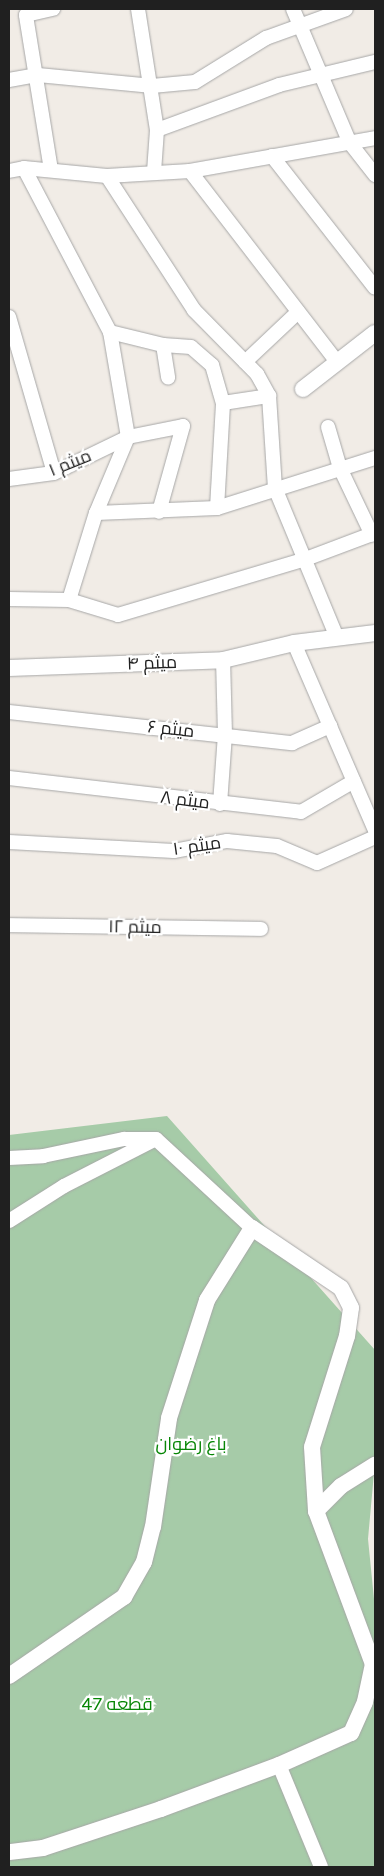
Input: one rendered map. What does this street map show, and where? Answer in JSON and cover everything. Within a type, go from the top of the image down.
[{"type":"street","points":[[51,170],[38,75],[26,15],[53,9]]},
{"type":"street","points":[[138,9],[158,130],[154,172]]},
{"type":"street","points":[[293,9],[350,143],[375,174]]},
{"type":"street","points":[[9,80],[38,75],[152,86],[195,82],[266,38],[346,9]]},
{"type":"street","points":[[158,130],[280,85],[375,62]]},
{"type":"street","points":[[9,171],[24,168],[107,176],[154,172],[190,172],[375,138]]},
{"type":"street","points":[[272,156],[375,288]]},
{"type":"street","points":[[24,168],[110,332],[128,437],[96,513],[69,600]]},
{"type":"street","points":[[190,172],[338,363]]},
{"type":"street","points":[[107,176],[194,310],[257,374],[269,396],[275,488],[303,560],[336,635]]},
{"type":"street","points":[[244,362],[298,312]]},
{"type":"street","points":[[9,317],[54,473]]},
{"type":"street","points":[[110,332],[163,345],[191,347],[212,365],[223,403],[217,508]]},
{"type":"street","points":[[303,389],[375,334]]},
{"type":"street","points":[[163,345],[168,378]]},
{"type":"street","points":[[223,403],[269,396]]},
{"type":"street","name":"۱ میثم","points":[[9,479],[54,473],[128,437],[183,426],[159,512]]},
{"type":"street","points":[[9,599],[69,600],[118,615],[303,560],[374,534],[340,468],[328,427]]},
{"type":"street","points":[[96,513],[159,512],[217,508],[275,488],[375,458]]},
{"type":"street","name":"۴ میثم","points":[[9,668],[223,660],[336,635],[375,635]]},
{"type":"street","points":[[294,643],[375,830]]},
{"type":"street","points":[[220,804],[225,735],[223,660]]},
{"type":"street","name":"۶ میثم","points":[[9,712],[292,743],[330,726]]},
{"type":"street","name":"۸ میثم","points":[[9,778],[301,812],[354,781]]},
{"type":"street","name":"۱۰ میثم","points":[[9,842],[174,850],[227,841],[277,846],[317,863],[375,837]]},
{"type":"street","name":"۱۲ میثم","points":[[9,925],[261,929]]},
{"type":"street","points":[[9,1221],[64,1186],[156,1138]]},
{"type":"street","points":[[9,1158],[43,1156],[124,1139],[156,1138],[252,1228],[341,1288],[351,1308],[347,1336],[312,1447],[316,1511],[373,1664],[365,1702],[351,1733],[279,1765],[161,1809],[43,1848],[9,1852]]},
{"type":"street","points":[[9,1676],[124,1597],[144,1562],[154,1527],[172,1409],[208,1300],[252,1228]]},
{"type":"street","points":[[316,1511],[341,1486],[375,1466]]},
{"type":"street","points":[[279,1765],[321,1867]]},
{"type":"green space","name":"باغ رضوان","points":[[167,1116],[375,1350],[375,1462],[368,1539],[375,1609],[375,1867],[9,1867],[9,1135]]},
{"type":"park label","name":"قطعه 47","points":[[117,1704]]}]
